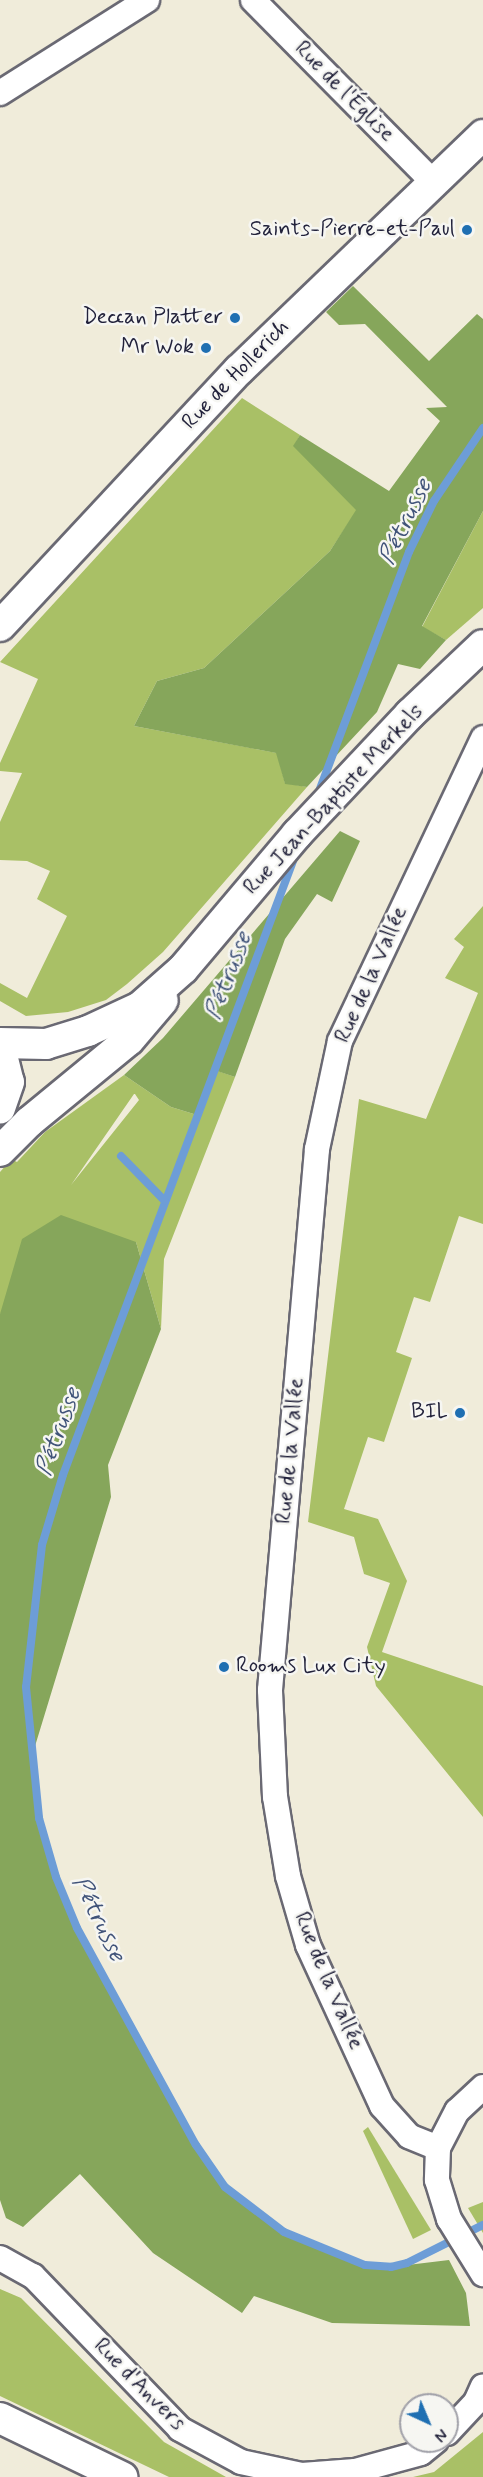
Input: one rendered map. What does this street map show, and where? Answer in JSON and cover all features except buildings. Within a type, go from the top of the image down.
[{"type":"main road","points":[[434,183],[483,113]]},
{"type":"main road","name":"Rue de Hollerich","points":[[0,626],[239,370],[483,135]]},
{"type":"main road","name":"Rue Jean-Baptiste Merkels","points":[[0,1045],[46,1044],[88,1031],[140,1007],[183,969],[297,834],[410,714],[483,645]]},
{"type":"main road","points":[[0,1151],[29,1122],[129,1040],[157,1009],[183,969]]},
{"type":"main road","points":[[0,1045],[9,1082],[0,1108]]},
{"type":"main road","points":[[0,2418],[122,2477]]},
{"type":"street","points":[[0,93],[147,0]]},
{"type":"street","name":"Rue de l'Église","points":[[253,0],[434,183]]},
{"type":"street","name":"Rue de la Vallée","points":[[438,2148],[409,2136],[382,2106],[308,1945],[288,1876],[275,1797],[270,1690],[317,1149],[340,1041],[483,738]]},
{"type":"street","points":[[483,2087],[457,2111],[438,2148],[437,2180],[449,2219],[483,2274]]},
{"type":"street","name":"Rue d'Anvers","points":[[0,2258],[33,2276],[180,2429],[241,2462],[302,2475],[356,2471],[421,2453]]},
{"type":"street","points":[[459,2420],[476,2402],[483,2386]]},
{"type":"green space","points":[[353,286],[429,361],[477,314],[483,319],[483,511],[422,626],[446,640],[420,669],[398,664],[377,712],[307,787],[285,784],[276,753],[134,726],[157,681],[204,668],[330,551],[356,510],[293,446],[300,435],[389,491],[440,421],[426,408],[447,407],[365,324],[339,325],[326,312]]},
{"type":"green space","points":[[242,398],[300,435],[294,446],[357,510],[330,551],[204,668],[157,681],[134,726],[277,753],[285,783],[307,787],[163,952],[127,984],[106,1000],[68,1012],[26,1016],[0,1001],[0,983],[27,998],[67,916],[37,899],[50,871],[27,861],[0,860],[0,822],[22,773],[0,771],[0,763],[38,679],[0,662]]},
{"type":"green space","points":[[483,511],[483,608],[446,640],[422,627]]},
{"type":"green space","points":[[340,831],[360,841],[332,902],[317,894],[285,939],[235,1077],[214,1070],[197,1115],[171,1107],[124,1075],[163,1038]]},
{"type":"green space","points":[[483,906],[483,1224],[459,1216],[430,1302],[414,1297],[396,1352],[412,1358],[384,1442],[368,1437],[344,1509],[378,1519],[407,1581],[382,1652],[483,1686],[483,1817],[376,1686],[367,1647],[390,1583],[364,1574],[354,1537],[308,1522],[359,1099],[426,1119],[478,993],[445,978],[464,947],[454,939]]},
{"type":"green space","points":[[215,1070],[235,1077],[164,1259],[161,1329],[136,1242],[0,1314],[0,1172],[11,1159],[17,1162],[45,1132],[124,1075],[171,1107],[197,1115]],"holes":[[[134,1094],[139,1100],[71,1185]]]},
{"type":"green space","points":[[61,1215],[136,1242],[161,1329],[108,1465],[111,1497],[32,1756],[39,1818],[56,1877],[77,1928],[196,2145],[225,2187],[284,2232],[365,2265],[391,2267],[449,2260],[466,2293],[470,2326],[332,2323],[254,2296],[242,2313],[153,2253],[80,2174],[23,2227],[6,2218],[0,2200],[0,1314],[22,1239]]},
{"type":"green space","points":[[368,2127],[431,2230],[413,2239],[363,2131]]},
{"type":"green space","points":[[483,2202],[483,2233],[468,2208]]},
{"type":"green space","points":[[0,2289],[21,2298],[164,2442],[226,2477],[169,2477],[0,2396]]},
{"type":"green space","points":[[483,2432],[483,2477],[413,2477],[434,2472]]},
{"type":"waterway","name":"Pétrusse","points":[[318,794],[409,552],[434,501],[483,428]]},
{"type":"waterway","name":"Pétrusse","points":[[296,853],[63,1475],[42,1545],[26,1687],[39,1818],[56,1877],[77,1928],[196,2145],[225,2187],[284,2232],[365,2265],[391,2267],[407,2263],[483,2225]]},
{"type":"waterway","points":[[121,1156],[164,1200]]},
{"type":"place","name":"Saints-Pierre-et-Paul","points":[[467,230]]},
{"type":"place","name":"Deccan Platter","points":[[235,318]]},
{"type":"place","name":"Mr Wok","points":[[206,348]]},
{"type":"place","name":"BIL","points":[[460,1413]]},
{"type":"place","name":"Rooms Lux City","points":[[224,1667]]}]
